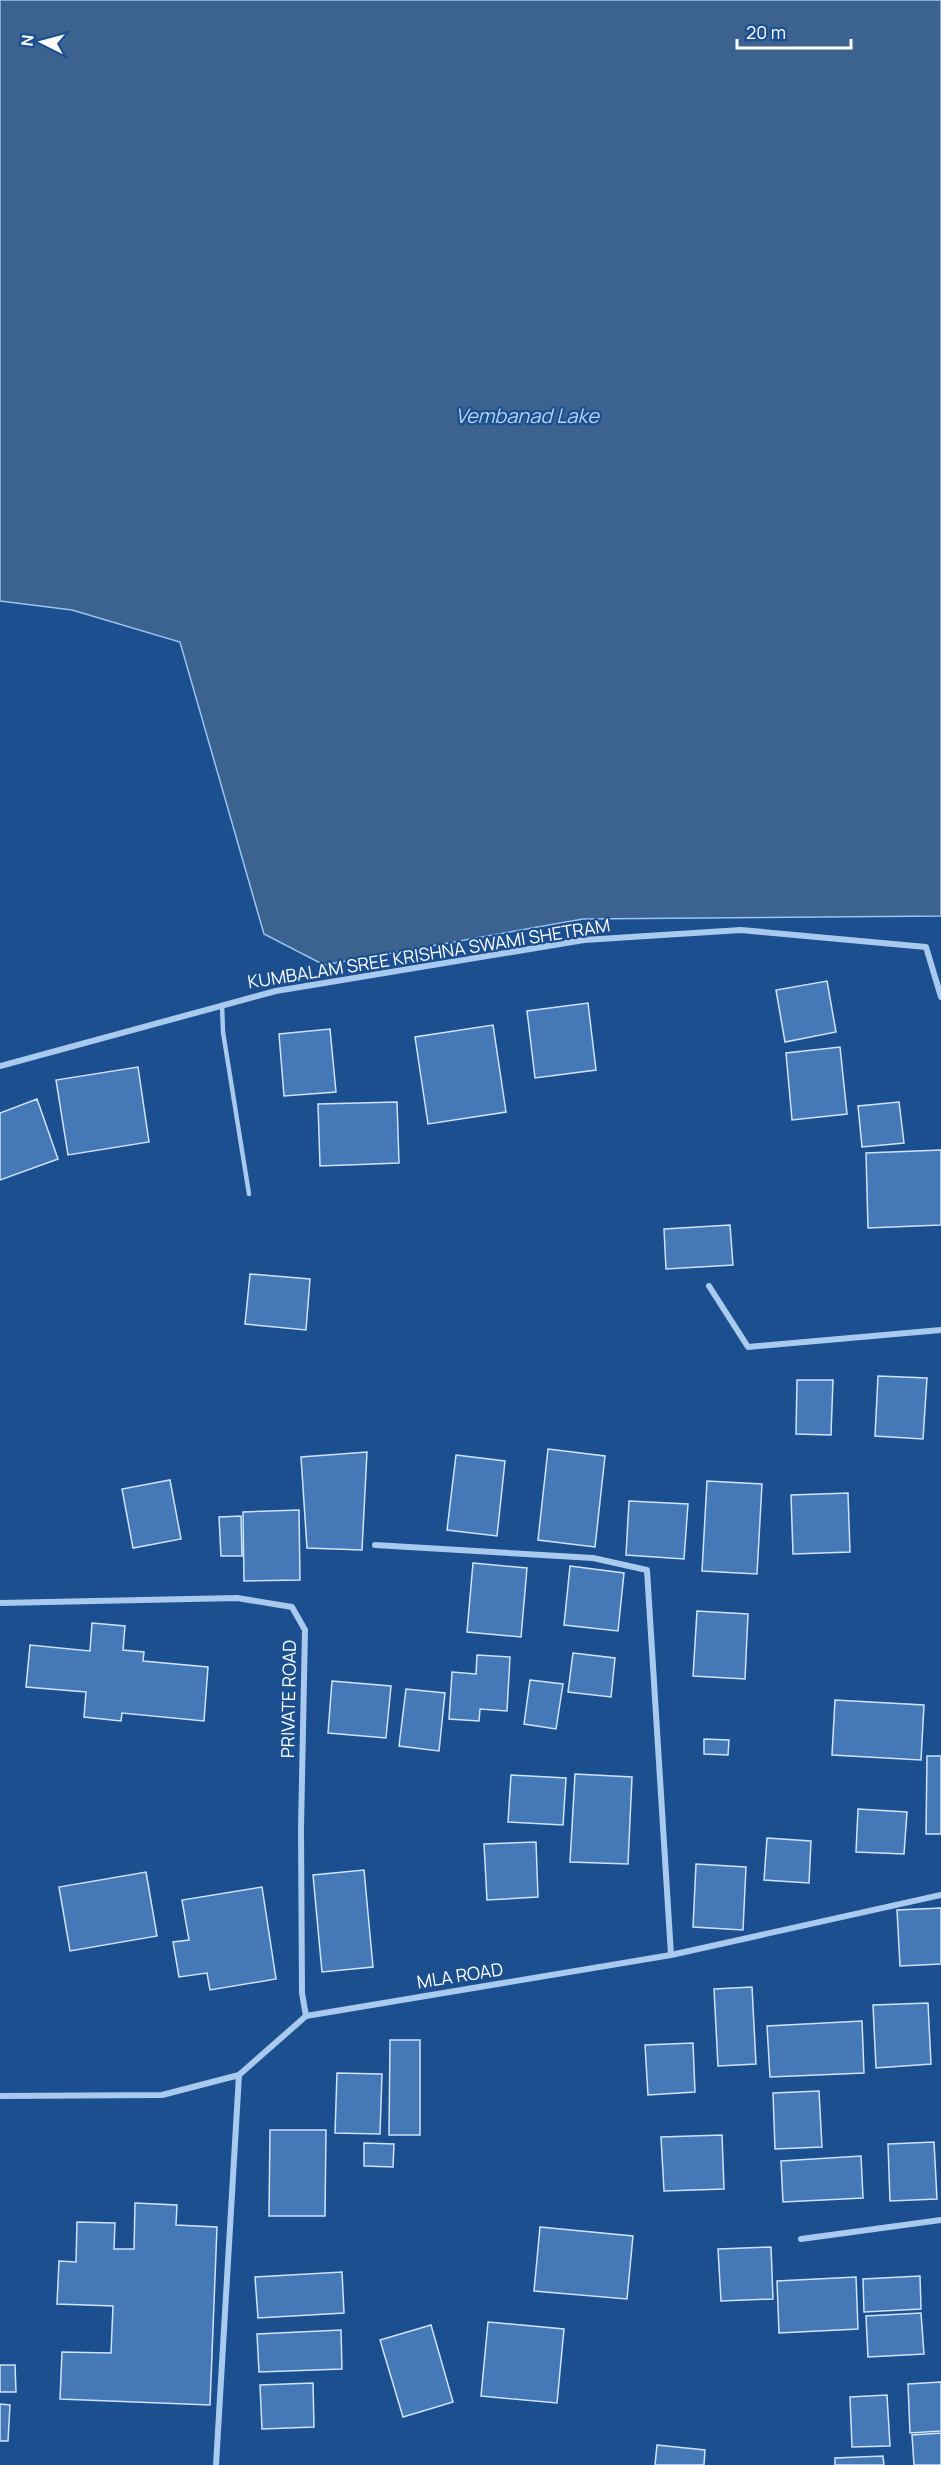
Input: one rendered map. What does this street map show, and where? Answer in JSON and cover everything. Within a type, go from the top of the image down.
[{"type":"street","name":"KUMBALAM SREE KRISHNA SWAMI SHETRAM","points":[[0,1066],[276,991],[584,940],[741,930],[926,947],[941,997]]},
{"type":"street","points":[[709,1286],[748,1347],[941,1330]]},
{"type":"street","points":[[375,1545],[593,1558],[647,1570],[671,1955]]},
{"type":"street","name":"PRIVATE ROAD","points":[[0,1603],[237,1598],[292,1607],[305,1630],[301,1852],[302,1993],[306,2016]]},
{"type":"street","name":"MLA ROAD","points":[[306,2016],[671,1955],[941,1895]]},
{"type":"street","points":[[0,2096],[162,2095],[239,2075],[306,2016]]},
{"type":"street","points":[[216,2465],[239,2075]]},
{"type":"street","points":[[801,2239],[941,2220]]},
{"type":"lane","points":[[222,1005],[223,1032],[249,1194]]},
{"type":"water","name":"Vembanad Lake","points":[[0,0],[941,0],[941,916],[583,919],[324,965],[264,934],[180,642],[72,610],[0,601]]},
{"type":"building","points":[[827,981],[836,1032],[785,1042],[776,990]]},
{"type":"building","points":[[588,1003],[596,1070],[535,1078],[527,1011]]},
{"type":"building","points":[[493,1025],[506,1112],[428,1124],[415,1037]]},
{"type":"building","points":[[330,1029],[336,1092],[284,1096],[279,1034]]},
{"type":"building","points":[[840,1047],[847,1114],[792,1120],[786,1053]]},
{"type":"building","points":[[138,1067],[149,1142],[68,1155],[56,1080]]},
{"type":"building","points":[[37,1099],[58,1159],[0,1180],[0,1113]]},
{"type":"building","points":[[397,1102],[399,1163],[320,1166],[318,1104]]},
{"type":"building","points":[[899,1102],[904,1143],[862,1147],[858,1106]]},
{"type":"building","points":[[941,1150],[941,1225],[868,1228],[866,1153]]},
{"type":"building","points":[[730,1225],[733,1265],[666,1269],[664,1229]]},
{"type":"building","points":[[250,1274],[310,1279],[306,1330],[245,1324]]},
{"type":"building","points":[[878,1376],[927,1378],[923,1439],[875,1436]]},
{"type":"building","points":[[797,1380],[833,1380],[831,1435],[796,1434]]},
{"type":"building","points":[[548,1449],[605,1456],[595,1547],[538,1540]]},
{"type":"building","points":[[367,1452],[362,1550],[307,1548],[301,1457]]},
{"type":"building","points":[[456,1455],[505,1461],[497,1536],[447,1530]]},
{"type":"building","points":[[170,1480],[181,1539],[133,1548],[122,1489]]},
{"type":"building","points":[[707,1481],[762,1484],[757,1574],[702,1571]]},
{"type":"building","points":[[848,1493],[850,1552],[793,1554],[791,1495]]},
{"type":"building","points":[[629,1501],[688,1504],[684,1559],[626,1555]]},
{"type":"building","points":[[299,1510],[300,1580],[244,1581],[243,1512]]},
{"type":"building","points":[[241,1516],[242,1556],[221,1556],[219,1517]]},
{"type":"building","points":[[473,1563],[527,1568],[521,1637],[467,1632]]},
{"type":"building","points":[[570,1566],[624,1573],[618,1631],[564,1625]]},
{"type":"building","points":[[697,1611],[748,1614],[745,1679],[693,1676]]},
{"type":"building","points":[[92,1623],[125,1626],[123,1650],[144,1652],[143,1661],[208,1667],[204,1721],[122,1713],[121,1721],[84,1717],[86,1692],[26,1687],[30,1645],[90,1651]]},
{"type":"building","points":[[573,1653],[615,1658],[611,1697],[568,1692]]},
{"type":"building","points":[[477,1655],[510,1657],[507,1711],[480,1709],[479,1721],[449,1719],[452,1672],[476,1674]]},
{"type":"building","points":[[530,1680],[563,1684],[556,1729],[524,1724]]},
{"type":"building","points":[[332,1681],[391,1686],[386,1738],[328,1733]]},
{"type":"building","points":[[406,1689],[445,1693],[439,1751],[399,1746]]},
{"type":"building","points":[[835,1700],[924,1705],[921,1760],[832,1755]]},
{"type":"building","points":[[704,1739],[729,1740],[728,1755],[704,1754]]},
{"type":"building","points":[[927,1756],[941,1756],[941,1834],[926,1834]]},
{"type":"building","points":[[575,1774],[632,1777],[628,1864],[570,1862]]},
{"type":"building","points":[[511,1775],[566,1778],[563,1825],[508,1822]]},
{"type":"building","points":[[858,1809],[907,1812],[904,1854],[856,1852]]},
{"type":"building","points":[[767,1838],[811,1841],[809,1883],[764,1880]]},
{"type":"building","points":[[536,1842],[538,1897],[487,1900],[484,1844]]},
{"type":"building","points":[[696,1864],[746,1867],[743,1930],[693,1927]]},
{"type":"building","points":[[364,1870],[373,1967],[322,1972],[313,1875]]},
{"type":"building","points":[[146,1872],[157,1936],[70,1951],[59,1887]]},
{"type":"building","points":[[262,1887],[276,1979],[210,1990],[207,1973],[179,1977],[173,1942],[189,1940],[182,1900]]},
{"type":"building","points":[[941,1908],[941,1964],[900,1966],[897,1910]]},
{"type":"building","points":[[752,1987],[756,2064],[718,2066],[714,1989]]},
{"type":"building","points":[[928,2003],[931,2064],[876,2068],[873,2005]]},
{"type":"building","points":[[862,2021],[864,2073],[770,2077],[767,2026]]},
{"type":"building","points":[[390,2040],[420,2040],[420,2135],[389,2135]]},
{"type":"building","points":[[693,2043],[695,2092],[648,2095],[645,2045]]},
{"type":"building","points":[[337,2073],[382,2074],[380,2134],[335,2133]]},
{"type":"building","points":[[819,2091],[822,2147],[775,2149],[773,2093]]},
{"type":"building","points":[[270,2130],[326,2130],[325,2216],[269,2216]]},
{"type":"building","points":[[722,2135],[724,2189],[664,2191],[661,2137]]},
{"type":"building","points":[[934,2142],[937,2199],[890,2201],[888,2144]]},
{"type":"building","points":[[364,2143],[394,2144],[393,2167],[364,2166]]},
{"type":"building","points":[[861,2156],[863,2198],[783,2202],[781,2161]]},
{"type":"building","points":[[135,2203],[177,2205],[176,2225],[217,2227],[210,2405],[60,2399],[62,2352],[111,2353],[113,2306],[57,2304],[59,2261],[76,2262],[77,2222],[115,2223],[114,2249],[134,2249]]},
{"type":"building","points":[[540,2227],[633,2236],[627,2299],[534,2291]]},
{"type":"building","points":[[771,2247],[773,2299],[721,2301],[718,2249]]},
{"type":"building","points":[[342,2272],[344,2313],[258,2318],[255,2277]]},
{"type":"building","points":[[920,2276],[921,2309],[864,2312],[863,2279]]},
{"type":"building","points":[[856,2277],[858,2329],[779,2333],[777,2281]]},
{"type":"building","points":[[921,2313],[924,2354],[868,2357],[866,2316]]},
{"type":"building","points":[[488,2322],[564,2329],[557,2403],[481,2396]]},
{"type":"building","points":[[431,2325],[453,2402],[403,2417],[380,2340]]},
{"type":"building","points":[[341,2330],[342,2369],[259,2372],[257,2334]]},
{"type":"building","points":[[0,2365],[15,2365],[16,2392],[0,2392]]},
{"type":"building","points":[[941,2382],[941,2431],[910,2433],[908,2384]]},
{"type":"building","points":[[313,2383],[314,2427],[262,2429],[260,2385]]},
{"type":"building","points":[[887,2395],[890,2446],[852,2447],[850,2397]]},
{"type":"building","points":[[0,2404],[10,2405],[8,2441],[0,2441]]},
{"type":"building","points":[[941,2433],[941,2465],[914,2465],[912,2435]]},
{"type":"building","points":[[657,2445],[705,2450],[704,2465],[655,2465]]},
{"type":"building","points":[[883,2456],[884,2465],[835,2465],[835,2458]]}]
